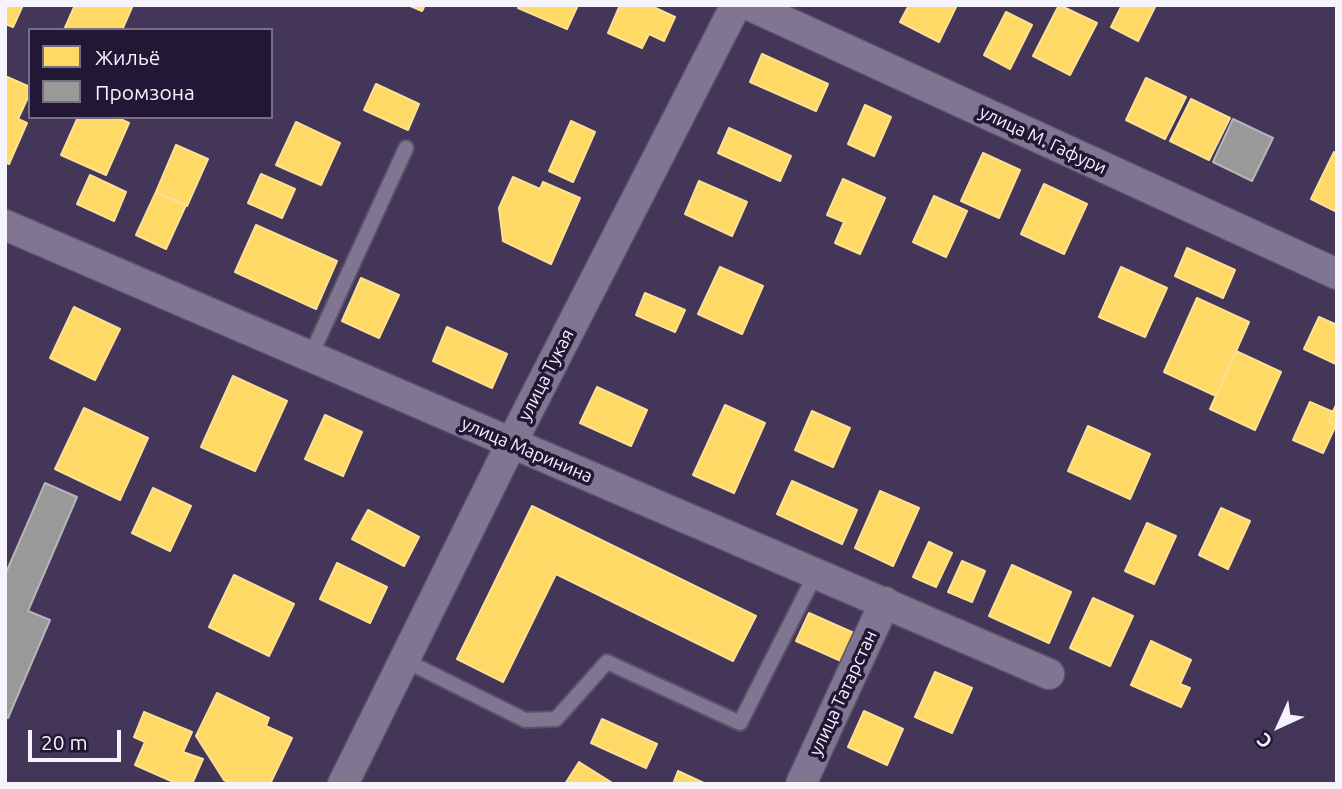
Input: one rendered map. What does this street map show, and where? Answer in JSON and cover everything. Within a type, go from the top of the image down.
[{"type":"street","name":"улица Тукая","points":[[343,784],[511,443],[736,5]]},
{"type":"street","name":"улица М. Гафури","points":[[749,5],[1337,274]]},
{"type":"street","name":"улица Маринина","points":[[5,225],[1049,674]]},
{"type":"street","name":"улица Татарстан","points":[[801,784],[885,602]]},
{"type":"lane","points":[[310,357],[406,148]]},
{"type":"lane","points":[[404,660],[525,720],[556,719],[607,662],[740,723],[816,573]]},
{"type":"building: Жильё","points":[[5,5],[23,5],[13,27],[5,24]]},
{"type":"building: Жильё","points":[[75,5],[133,5],[123,28],[65,28]]},
{"type":"building: Жильё","points":[[408,5],[425,5],[422,11]]},
{"type":"building: Жильё","points":[[519,5],[578,5],[567,29],[518,8]]},
{"type":"building: Жильё","points":[[620,5],[649,5],[675,17],[664,41],[649,34],[642,48],[608,33]]},
{"type":"building: Жильё","points":[[909,5],[957,5],[939,42],[900,22]]},
{"type":"building: Жильё","points":[[1059,5],[1097,23],[1070,75],[1033,56]]},
{"type":"building: Жильё","points":[[1122,5],[1156,5],[1138,41],[1111,27]]},
{"type":"building: Жильё","points":[[1006,12],[1032,25],[1010,69],[984,55]]},
{"type":"building: Жильё","points":[[762,54],[828,84],[816,111],[750,82]]},
{"type":"building: Жильё","points":[[5,76],[28,86],[28,97],[18,119],[27,123],[9,164],[5,162]]},
{"type":"building: Жильё","points":[[1146,78],[1186,97],[1165,139],[1126,120]]},
{"type":"building: Жильё","points":[[376,84],[419,104],[408,130],[364,110]]},
{"type":"building: Жильё","points":[[1191,99],[1230,118],[1209,160],[1170,141]]},
{"type":"building: Жильё","points":[[865,105],[891,117],[874,156],[848,144]]},
{"type":"building: Жильё","points":[[77,119],[120,119],[129,123],[106,175],[61,155]]},
{"type":"building: Жильё","points":[[571,121],[595,132],[573,182],[549,171]]},
{"type":"building: Жильё","points":[[296,122],[340,143],[321,185],[276,165]]},
{"type":"building: Жильё","points":[[729,128],[791,156],[780,181],[718,153]]},
{"type":"building: Жильё","points":[[176,145],[208,159],[187,206],[156,192]]},
{"type":"building: Жильё","points":[[1334,152],[1337,153],[1337,212],[1311,199]]},
{"type":"building: Жильё","points":[[983,153],[1020,170],[999,218],[961,201]]},
{"type":"building: Жильё","points":[[261,174],[295,189],[282,218],[248,203]]},
{"type":"building: Жильё","points":[[90,175],[126,192],[114,221],[77,204]]},
{"type":"building: Жильё","points":[[513,177],[540,189],[543,182],[580,198],[551,264],[503,241],[499,208]]},
{"type":"building: Жильё","points":[[843,179],[885,198],[860,254],[835,243],[844,222],[827,215]]},
{"type":"building: Жильё","points":[[699,181],[747,202],[732,236],[685,214]]},
{"type":"building: Жильё","points":[[1044,184],[1087,204],[1064,254],[1021,234]]},
{"type":"building: Жильё","points":[[156,192],[186,205],[166,249],[136,235]]},
{"type":"building: Жильё","points":[[934,196],[967,211],[946,257],[913,242]]},
{"type":"building: Жильё","points":[[256,225],[337,261],[316,309],[235,272]]},
{"type":"building: Жильё","points":[[1187,248],[1235,270],[1223,298],[1175,276]]},
{"type":"building: Жильё","points":[[720,267],[763,286],[742,334],[698,314]]},
{"type":"building: Жильё","points":[[1121,267],[1167,288],[1145,337],[1099,317]]},
{"type":"building: Жильё","points":[[361,278],[399,295],[379,338],[342,321]]},
{"type":"building: Жильё","points":[[645,293],[685,310],[675,332],[636,315]]},
{"type":"building: Жильё","points":[[1197,298],[1249,322],[1216,396],[1164,372]]},
{"type":"building: Жильё","points":[[74,307],[120,329],[95,380],[50,358]]},
{"type":"building: Жильё","points":[[1319,317],[1337,325],[1336,364],[1304,349]]},
{"type":"building: Жильё","points":[[447,327],[507,354],[492,388],[433,361]]},
{"type":"building: Жильё","points":[[1236,351],[1281,372],[1255,430],[1210,409]]},
{"type":"building: Жильё","points":[[233,376],[287,401],[255,471],[201,447]]},
{"type":"building: Жильё","points":[[597,387],[647,410],[631,446],[580,423]]},
{"type":"building: Жильё","points":[[1310,402],[1333,412],[1328,422],[1336,425],[1323,453],[1293,440]]},
{"type":"building: Жильё","points":[[1337,403],[1337,426],[1328,422]]},
{"type":"building: Жильё","points":[[725,405],[765,423],[734,493],[693,475]]},
{"type":"building: Жильё","points":[[84,408],[148,438],[120,500],[55,469]]},
{"type":"building: Жильё","points":[[812,411],[850,428],[833,467],[795,450]]},
{"type":"building: Жильё","points":[[325,415],[362,432],[343,476],[305,459]]},
{"type":"building: Жильё","points":[[1088,426],[1150,454],[1130,499],[1068,471]]},
{"type":"building: Жильё","points":[[792,481],[857,510],[842,544],[777,514]]},
{"type":"building: Жильё","points":[[153,488],[191,506],[170,551],[132,533]]},
{"type":"building: Жильё","points":[[880,491],[919,508],[893,566],[855,548]]},
{"type":"building: Жильё","points":[[532,506],[756,616],[733,661],[556,574],[503,682],[457,659]]},
{"type":"building: Жильё","points":[[1221,508],[1250,521],[1228,569],[1199,555]]},
{"type":"building: Жильё","points":[[368,510],[419,537],[404,566],[352,539]]},
{"type":"building: Жильё","points":[[1147,523],[1176,536],[1154,584],[1125,571]]},
{"type":"building: Жильё","points":[[929,542],[952,553],[936,587],[913,577]]},
{"type":"building: Жильё","points":[[962,561],[985,571],[972,602],[948,592]]},
{"type":"building: Жильё","points":[[337,563],[387,587],[370,623],[320,599]]},
{"type":"building: Жильё","points":[[1012,565],[1071,592],[1049,643],[989,616]]},
{"type":"building: Жильё","points":[[234,575],[294,604],[269,656],[209,627]]},
{"type":"building: Жильё","points":[[1093,598],[1133,616],[1110,666],[1070,648]]},
{"type":"building: Жильё","points":[[809,613],[854,633],[841,661],[796,641]]},
{"type":"building: Жильё","points":[[1151,641],[1191,660],[1180,684],[1190,688],[1181,707],[1131,685]]},
{"type":"building: Жильё","points":[[935,672],[972,688],[952,733],[915,717]]},
{"type":"building: Жильё","points":[[217,693],[269,718],[266,726],[292,738],[270,784],[233,784],[224,780],[196,736]]},
{"type":"building: Жильё","points":[[864,711],[903,729],[887,765],[848,747]]},
{"type":"building: Жильё","points":[[144,712],[192,732],[183,752],[203,759],[192,784],[178,784],[135,765],[145,742],[134,737]]},
{"type":"building: Жильё","points":[[602,719],[657,744],[646,768],[591,743]]},
{"type":"building: Жильё","points":[[579,762],[614,784],[565,784]]},
{"type":"building: Жильё","points":[[678,771],[706,784],[673,784]]},
{"type":"building: Промзона","points":[[1233,119],[1273,138],[1252,181],[1213,162]]},
{"type":"building: Промзона","points":[[45,483],[77,497],[28,611],[50,620],[8,718],[5,717],[5,575]]}]
